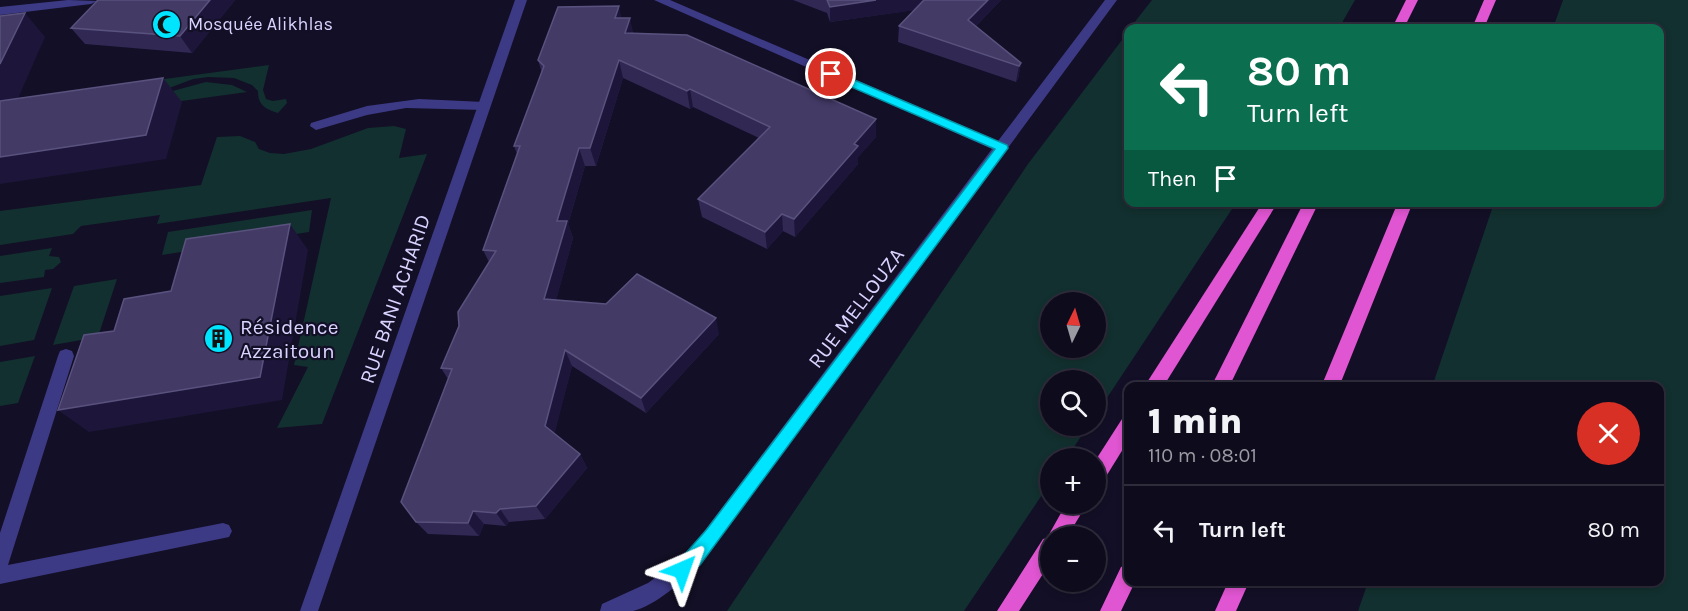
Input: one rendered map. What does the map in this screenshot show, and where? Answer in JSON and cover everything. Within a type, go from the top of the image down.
[{"type":"highway","points":[[1400,24],[1412,0]]},
{"type":"highway","points":[[1480,24],[1490,0]]},
{"type":"highway","points":[[1156,382],[1268,207]]},
{"type":"highway","points":[[1222,382],[1310,207]]},
{"type":"highway","points":[[1332,382],[1404,207]]},
{"type":"highway","points":[[1106,460],[1124,431]]},
{"type":"highway","points":[[1007,611],[1040,561]]},
{"type":"highway","points":[[1110,611],[1124,582]]},
{"type":"highway","points":[[1225,611],[1237,586]]},
{"type":"street","name":"RUE BANI ACHARID","points":[[309,611],[521,0]]},
{"type":"street","points":[[660,0],[1002,148]]},
{"type":"street","name":"RUE MELLOUZA","points":[[609,611],[641,598],[669,581],[694,559],[1111,0]]},
{"type":"street","points":[[0,11],[91,2]]},
{"type":"street","points":[[316,126],[347,116],[409,104],[484,106]]},
{"type":"street","points":[[0,561],[66,356]]},
{"type":"street","points":[[0,575],[223,531]]},
{"type":"green space","points":[[1152,0],[1355,0],[1341,24],[1133,24]]},
{"type":"green space","points":[[1563,0],[1688,0],[1688,611],[1358,611],[1367,586],[1664,586],[1664,382],[1434,382],[1493,207],[1664,207],[1664,24],[1554,24]]},
{"type":"green space","points":[[1124,37],[1124,207],[1233,207],[1106,399],[1106,370],[1040,370],[1040,436],[1081,436],[1073,448],[1040,448],[1040,498],[964,611],[727,611],[1028,164]]},
{"type":"green space","points":[[269,65],[263,90],[266,99],[273,101],[286,99],[287,103],[278,113],[263,106],[259,100],[258,91],[252,85],[234,78],[193,79],[164,90],[97,91],[0,101]]},
{"type":"green space","points":[[206,82],[232,85],[247,92],[0,126],[0,118],[165,93]]},
{"type":"green space","points":[[394,126],[406,129],[399,158],[427,154],[322,424],[277,428],[308,367],[294,365],[331,198],[157,224],[160,215],[81,226],[73,234],[0,245],[0,211],[201,185],[217,137],[240,136],[255,142],[259,149],[284,154],[311,149],[368,128]]},
{"type":"green space","points":[[312,210],[309,232],[162,255],[168,232]]},
{"type":"green space","points":[[52,248],[49,256],[59,257],[61,262],[53,269],[45,270],[44,277],[0,283],[0,256]]},
{"type":"green space","points":[[117,279],[98,337],[53,345],[74,286]]},
{"type":"green space","points":[[52,288],[34,340],[0,346],[0,296]]},
{"type":"green space","points":[[35,356],[18,403],[0,406],[0,362]]},
{"type":"building","points":[[98,0],[210,0],[180,36],[71,28]]},
{"type":"building","points":[[827,0],[876,0],[830,7]]},
{"type":"building","points":[[924,0],[988,0],[968,20],[1021,63],[1019,66],[899,26]]},
{"type":"building","points":[[619,6],[615,18],[630,18],[625,33],[687,35],[876,119],[854,144],[858,146],[794,219],[782,214],[765,232],[698,199],[770,127],[690,89],[687,91],[619,60],[590,148],[579,148],[557,221],[567,221],[544,299],[606,304],[637,274],[716,318],[641,398],[565,350],[545,426],[580,454],[536,506],[500,509],[496,513],[473,511],[468,523],[416,522],[401,502],[452,369],[441,368],[459,326],[458,312],[496,251],[483,250],[520,146],[514,146],[544,66],[538,60],[558,7]]},
{"type":"building","points":[[25,13],[0,64],[0,16]]},
{"type":"building","points":[[163,78],[146,135],[0,157],[0,101]]},
{"type":"building","name":"Résidence Azzaitoun","points":[[290,224],[260,377],[58,410],[84,335],[114,331],[124,299],[171,291],[186,239]]},
{"type":"place","name":"Mosquée Alikhlas","points":[[167,24]]},
{"type":"place","name":"Résidence Azzaitoun","points":[[219,339]]},
{"type":"route","points":[[682,570],[694,559],[713,534],[1002,148],[831,74]]}]
